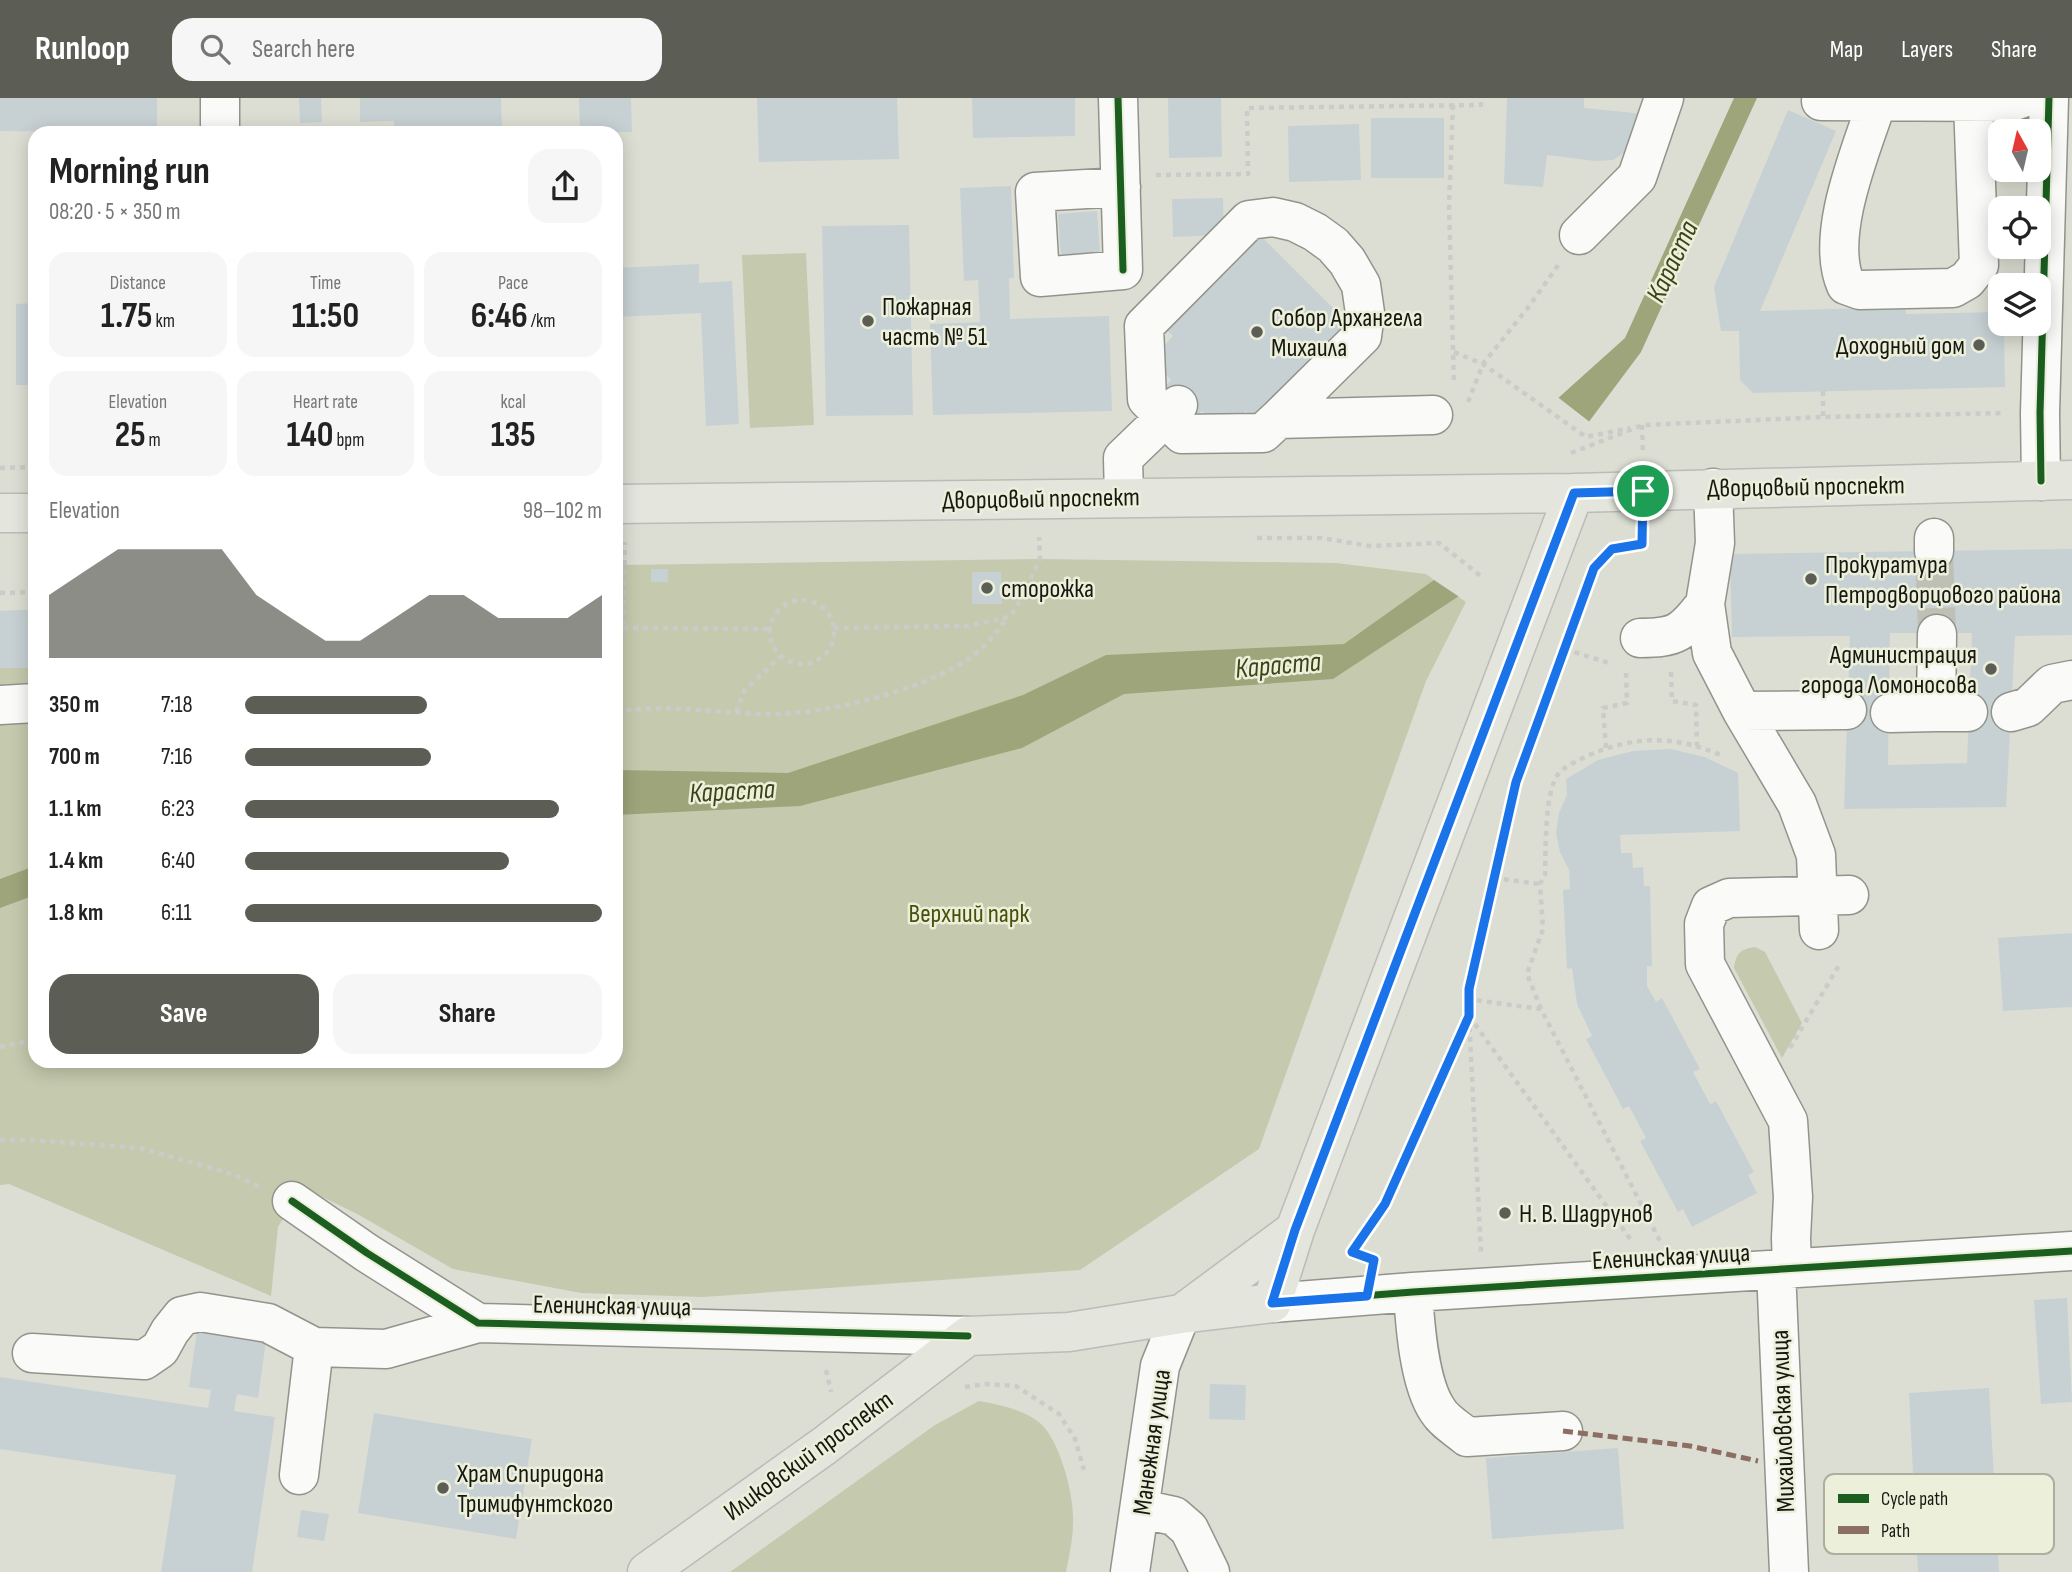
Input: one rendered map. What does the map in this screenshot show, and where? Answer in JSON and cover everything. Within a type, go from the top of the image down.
[{"type":"main road","name":"Дворцовый проспект","points":[[623,503],[1557,494],[2056,481]]},
{"type":"main road","points":[[1272,1303],[1295,1230],[1557,494]]},
{"type":"main road","points":[[0,513],[28,513]]},
{"type":"main road","points":[[1181,1314],[1295,1230]]},
{"type":"main road","name":"Еленинская улица","points":[[968,1336],[1069,1332],[1272,1303]]},
{"type":"main road","name":"Иликовский проспект","points":[[647,1572],[824,1446],[968,1336]]},
{"type":"street","points":[[220,98],[220,126]]},
{"type":"street","points":[[1118,98],[1124,270],[1040,277],[1035,192],[1121,187]]},
{"type":"street","points":[[1579,235],[1637,177],[1664,98]]},
{"type":"street","points":[[1821,101],[2012,102],[2023,98]]},
{"type":"street","points":[[2049,98],[2040,413],[2056,481]]},
{"type":"street","points":[[1877,102],[1846,195],[1839,244],[1839,271],[1846,285],[1860,290],[1953,288],[1967,280],[1979,265],[1973,102]]},
{"type":"street","points":[[1273,218],[1295,222],[1315,232],[1347,261],[1361,285],[1365,313],[1362,335],[1278,419],[1263,433],[1182,434],[1171,412],[1147,399],[1144,327],[1249,220],[1273,218]]},
{"type":"street","points":[[1278,419],[1443,403]]},
{"type":"street","points":[[1124,497],[1123,458],[1171,412]]},
{"type":"street","points":[[1713,488],[1714,544],[1705,604],[1712,653],[1797,804],[1816,855],[1832,942]]},
{"type":"street","points":[[1627,657],[1688,625],[1705,604]]},
{"type":"street","points":[[1890,713],[1952,712],[1937,634]]},
{"type":"street","points":[[2011,712],[2028,707],[2052,684],[2072,680]]},
{"type":"street","points":[[0,705],[28,704]]},
{"type":"street","points":[[1742,710],[1847,710]]},
{"type":"street","name":"Михайловская улица","points":[[1789,1572],[1784,1270],[1791,1238],[1793,1197],[1788,1121],[1705,964],[1704,925],[1712,906],[1729,898],[1849,895]]},
{"type":"street","points":[[292,1202],[367,1254],[478,1323]]},
{"type":"street","name":"Еленинская улица","points":[[1272,1303],[2072,1251]]},
{"type":"street","points":[[1413,1292],[1415,1324],[1425,1380],[1438,1412],[1467,1437],[1563,1431]]},
{"type":"street","points":[[32,1353],[144,1360],[160,1349],[182,1316],[200,1312],[268,1322],[314,1347],[386,1349],[478,1323]]},
{"type":"street","name":"Манежная улица","points":[[1130,1572],[1160,1366],[1181,1314]]},
{"type":"street","name":"Еленинская улица","points":[[478,1323],[968,1336]]},
{"type":"street","points":[[299,1475],[314,1347]]},
{"type":"street","points":[[1141,1509],[1174,1516],[1189,1529],[1210,1572]]},
{"type":"path","points":[[1171,175],[1248,174],[1247,108],[1481,105],[1481,98]]},
{"type":"path","points":[[1443,403],[1454,352],[1449,206],[1453,106]]},
{"type":"path","points":[[1483,364],[1530,305],[1579,235]]},
{"type":"path","points":[[1454,352],[1483,364],[1586,437],[1643,425],[1823,417],[2040,413]]},
{"type":"path","points":[[1823,391],[1823,417]]},
{"type":"path","points":[[1573,453],[1643,425]]},
{"type":"path","points":[[1481,1255],[1467,999],[1516,782],[1594,568],[1612,549],[1642,544],[1643,425]]},
{"type":"path","points":[[0,468],[28,467]]},
{"type":"path","points":[[623,712],[673,708],[773,714],[822,710],[875,698],[924,681],[966,660],[988,643],[1015,610],[1040,559],[1039,537]]},
{"type":"path","points":[[625,542],[623,628],[769,629]]},
{"type":"path","points":[[1440,544],[1482,577]]},
{"type":"path","points":[[0,593],[28,592]]},
{"type":"path","points":[[794,600],[808,600],[821,605],[830,615],[834,628],[832,644],[823,656],[810,664],[794,664],[780,657],[771,645],[769,629],[773,616],[782,605],[794,600]]},
{"type":"path","points":[[834,628],[968,626],[1008,617]]},
{"type":"path","points":[[1565,649],[1627,657],[1627,703],[1603,708],[1606,748]]},
{"type":"path","points":[[736,713],[744,690],[780,657]]},
{"type":"path","points":[[1671,667],[1672,701],[1696,705],[1697,746]]},
{"type":"path","points":[[1662,1244],[1541,1009],[1527,974],[1543,929],[1539,884],[1545,874],[1548,802],[1559,773],[1581,759],[1628,742],[1675,741],[1697,746],[1734,762]]},
{"type":"path","points":[[1494,878],[1539,884]]},
{"type":"path","points":[[1769,1085],[1832,942]]},
{"type":"path","points":[[1467,999],[1541,1009]]},
{"type":"path","points":[[1469,1016],[1636,1246]]},
{"type":"path","points":[[1367,1296],[1374,1260],[1352,1252],[1385,1204],[1469,1016]]},
{"type":"path","points":[[0,1047],[28,1041]]},
{"type":"path","points":[[0,1140],[140,1148],[232,1174],[292,1202]]},
{"type":"path","points":[[955,1388],[986,1384],[1016,1387],[1031,1395],[1059,1414],[1075,1439],[1084,1470]]},
{"type":"green space","points":[[806,253],[814,425],[750,428],[742,255]]},
{"type":"green space","name":"Верхний парк","points":[[1040,559],[1336,563],[1426,574],[1466,602],[1426,681],[1259,1149],[1080,1270],[703,1297],[581,1293],[453,1269],[359,1215],[302,1187],[278,1227],[271,1296],[9,1184],[0,1185],[0,611],[28,610],[28,1068],[623,1068],[623,565]]},
{"type":"green space","points":[[1755,947],[1765,952],[1802,1023],[1782,1058],[1734,968],[1740,953]]},
{"type":"green space","points":[[979,1401],[1026,1414],[1040,1423],[1054,1442],[1065,1470],[1072,1500],[1072,1536],[1066,1572],[730,1572],[935,1425]]},
{"type":"water","name":"Караста","points":[[1734,98],[1757,98],[1641,352],[1459,596],[1333,679],[1124,694],[1022,748],[800,806],[623,815],[623,770],[788,773],[1023,695],[1106,655],[1344,644],[1434,580],[1556,400],[1625,338]]},
{"type":"water","points":[[28,868],[28,898],[0,908],[0,879]]},
{"type":"pier","points":[[1555,395],[1591,423],[1461,598],[1431,578]]},
{"type":"building","points":[[0,98],[157,98],[157,126],[28,126],[28,131],[0,131]]},
{"type":"building","points":[[299,98],[321,98],[322,122],[300,123]]},
{"type":"building","points":[[360,98],[501,98],[502,126],[394,126],[394,121],[360,122]]},
{"type":"building","points":[[579,98],[631,98],[632,132],[623,132],[623,126],[580,126]]},
{"type":"building","points":[[757,98],[897,98],[899,159],[759,162]]},
{"type":"building","points":[[972,98],[1075,98],[1075,136],[973,138]]},
{"type":"building","points":[[1168,98],[1221,98],[1222,157],[1169,158]]},
{"type":"building","points":[[1507,98],[1584,98],[1584,108],[1645,114],[1635,145],[1613,160],[1595,161],[1547,155],[1543,187],[1504,184]]},
{"type":"building","points":[[1788,110],[1836,131],[1760,311],[1905,307],[1906,314],[1988,312],[1988,336],[2004,336],[2005,387],[1753,393],[1740,380],[1739,331],[1721,331],[1714,287]]},
{"type":"building","points":[[1371,118],[1444,118],[1444,178],[1371,178]]},
{"type":"building","points":[[1359,124],[1361,180],[1289,182],[1288,126]]},
{"type":"building","points":[[1011,186],[1014,278],[1009,278],[1010,319],[1109,316],[1112,411],[933,415],[930,324],[980,322],[978,280],[964,281],[960,188]]},
{"type":"building","points":[[1223,198],[1224,235],[1173,237],[1172,199]]},
{"type":"building","points":[[1097,211],[1100,252],[1061,255],[1058,214]]},
{"type":"building","name":"Пожарная часть № 51","points":[[909,225],[913,415],[826,416],[822,226]]},
{"type":"building","name":"Собор Архангела Михаила","points":[[1257,232],[1351,326],[1256,421],[1246,411],[1228,426],[1217,426],[1202,411],[1192,420],[1162,390],[1171,380],[1159,367],[1158,352],[1173,336],[1163,327]]},
{"type":"building","points":[[699,264],[699,283],[732,281],[739,424],[706,426],[701,313],[623,317],[623,268]]},
{"type":"building","points":[[28,303],[28,385],[16,385],[16,304]]},
{"type":"building","name":"Администрация города Ломоносова","points":[[2072,549],[2072,635],[2015,636],[2006,807],[1844,809],[1850,636],[1732,637],[1730,554]],"holes":[[[1890,633],[1972,633],[1967,763],[1888,765]]]},
{"type":"building","points":[[651,569],[668,569],[668,582],[651,582]]},
{"type":"building","name":"сторожка","points":[[972,572],[1001,572],[1002,604],[972,604]]},
{"type":"building","points":[[28,610],[28,668],[0,668],[0,611]]},
{"type":"building","points":[[1670,749],[1705,757],[1738,773],[1740,831],[1620,835],[1621,853],[1632,853],[1633,868],[1643,867],[1644,886],[1650,886],[1652,966],[1647,966],[1647,986],[1656,1002],[1662,998],[1700,1069],[1693,1072],[1710,1104],[1716,1101],[1754,1172],[1748,1175],[1757,1193],[1692,1227],[1683,1209],[1678,1212],[1640,1141],[1646,1138],[1629,1106],[1623,1109],[1586,1039],[1592,1036],[1577,1004],[1572,968],[1567,969],[1563,890],[1570,889],[1569,870],[1560,852],[1556,833],[1559,813],[1567,795],[1566,779],[1598,760],[1633,751]]},
{"type":"building","points":[[2072,933],[2072,1007],[2003,1011],[1998,938]]},
{"type":"building","points":[[2067,1298],[2072,1402],[2041,1404],[2034,1300]]},
{"type":"building","points":[[198,1324],[267,1334],[258,1398],[237,1394],[234,1411],[275,1417],[252,1572],[161,1572],[176,1475],[0,1449],[0,1377],[208,1408],[211,1390],[189,1387]]},
{"type":"building","points":[[1210,1384],[1246,1385],[1245,1420],[1209,1419]]},
{"type":"building","points":[[1989,1388],[1994,1474],[1913,1474],[1909,1393]]},
{"type":"building","name":"Храм Спиридона Тримифунтского","points":[[374,1413],[532,1439],[516,1539],[358,1513]]},
{"type":"building","points":[[1618,1448],[1624,1529],[1492,1539],[1486,1458]]},
{"type":"building","points":[[301,1510],[329,1514],[324,1541],[297,1537]]},
{"type":"building","points":[[1917,1554],[1998,1554],[1999,1572],[1918,1572]]},
{"type":"tunnel","points":[[1934,551],[1937,634]]},
{"type":"marked path","points":[[1563,1431],[1690,1446],[1758,1461]]},
{"type":"cycle path","points":[[1118,98],[1123,270]]},
{"type":"cycle path","points":[[2041,481],[2040,413],[2049,98]]},
{"type":"cycle path","points":[[292,1201],[367,1253],[478,1323],[968,1336]]},
{"type":"cycle path","points":[[1272,1303],[2072,1251]]},
{"type":"place","name":"Пожарная часть № 51","points":[[868,321]]},
{"type":"place","name":"Собор Архангела Михаила","points":[[1257,332]]},
{"type":"place","name":"Доходный дом","points":[[1979,345]]},
{"type":"place","name":"Прокуратура Петродворцового района","points":[[1811,579]]},
{"type":"place","name":"сторожка","points":[[987,588]]},
{"type":"place","name":"Администрация города Ломоносова","points":[[1991,669]]},
{"type":"place","name":"Н. В. Шадрунов","points":[[1505,1213]]},
{"type":"place","name":"Храм Спиридона Тримифунтского","points":[[443,1488]]},
{"type":"route","points":[[1643,491],[1642,544],[1612,549],[1594,568],[1516,782],[1469,989],[1469,1016],[1385,1204],[1352,1252],[1374,1260],[1367,1296],[1272,1303],[1295,1230],[1574,493],[1643,491]]}]
